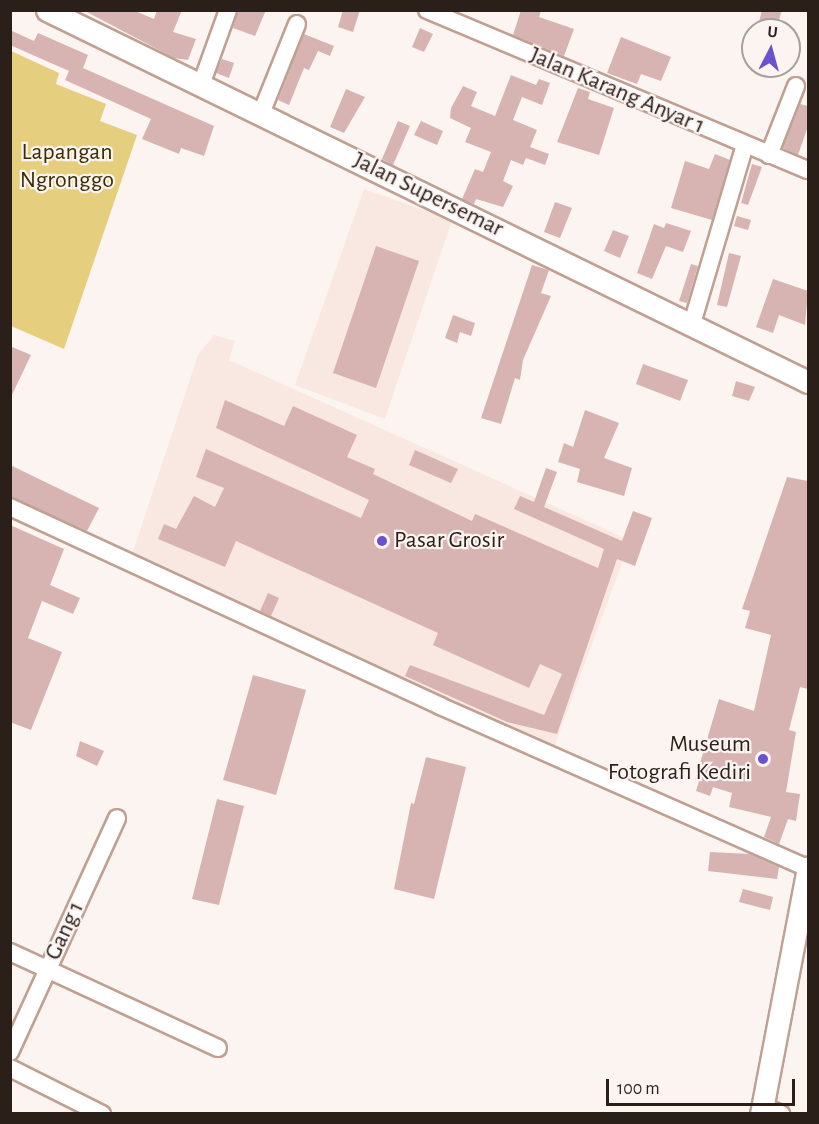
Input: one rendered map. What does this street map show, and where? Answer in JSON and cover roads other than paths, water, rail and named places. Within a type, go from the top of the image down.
[{"type":"main road","name":"Jalan Supersemar","points":[[47,10],[260,116],[416,187],[691,327],[808,382]]},
{"type":"main road","points":[[768,1111],[808,868]]},
{"type":"street","points":[[201,85],[228,10]]},
{"type":"street","name":"Jalan Karang Anyar 1","points":[[427,10],[808,170]]},
{"type":"street","points":[[260,116],[297,24]]},
{"type":"street","points":[[769,155],[796,86]]},
{"type":"street","points":[[691,327],[745,145]]},
{"type":"street","points":[[10,507],[440,706],[808,868]]},
{"type":"street","name":"Gang 1","points":[[11,1047],[117,818]]},
{"type":"street","points":[[10,952],[218,1048]]},
{"type":"street","points":[[10,1068],[102,1113]]},
{"type":"place","name":"Pasar Grosir","points":[[382,541]]},
{"type":"place","name":"Museum Fotografi Kediri","points":[[763,759]]},
{"type":"park label","name":"Lapangan Ngronggo","points":[[67,167]]}]
